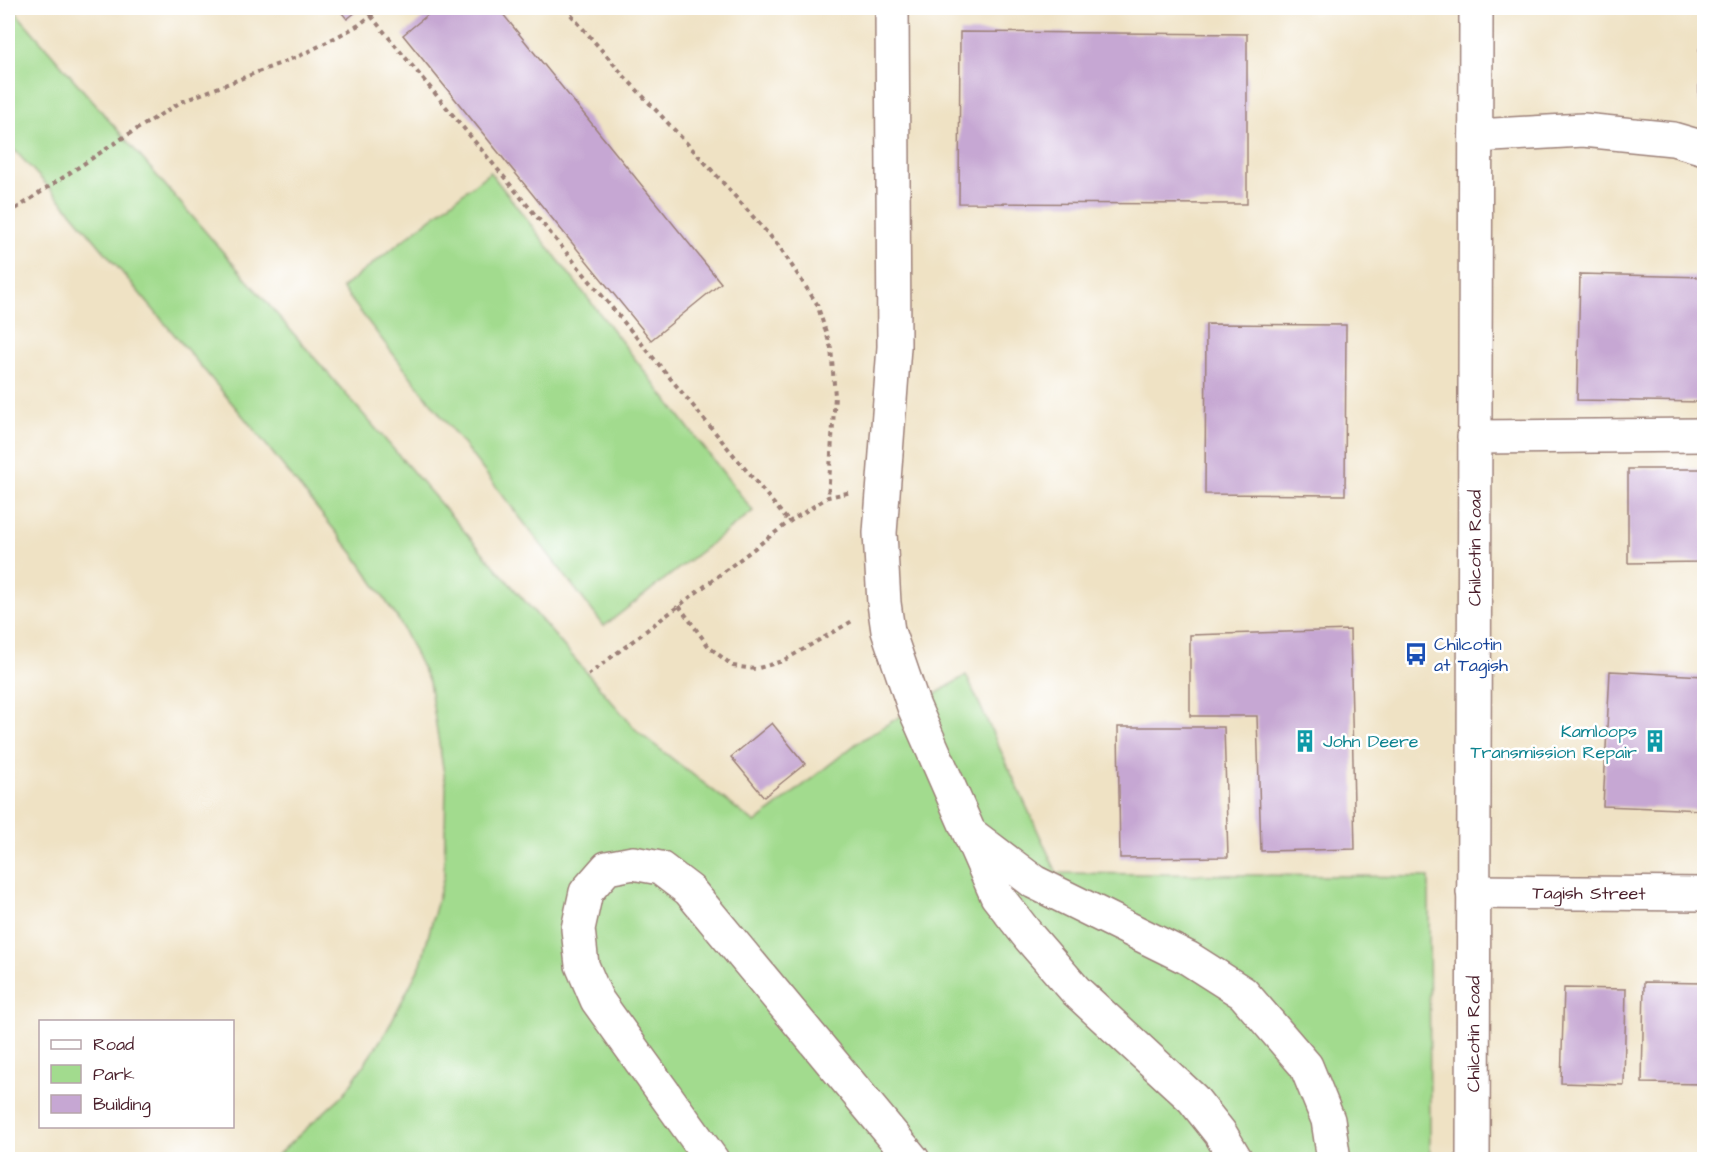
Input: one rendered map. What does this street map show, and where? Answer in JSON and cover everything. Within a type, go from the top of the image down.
[{"type":"street","points":[[892,8],[894,347],[880,533],[888,631],[914,707],[997,896],[1076,991],[1193,1099],[1220,1132],[1236,1160]]},
{"type":"street","name":"Chilcotin Road","points":[[1473,1160],[1476,8]]},
{"type":"street","points":[[1476,136],[1583,130],[1673,139],[1704,148]]},
{"type":"street","points":[[1474,437],[1704,435]]},
{"type":"street","points":[[968,833],[1034,882],[1188,958],[1242,993],[1306,1066],[1328,1120],[1334,1160]]},
{"type":"street","points":[[712,1160],[597,1000],[582,965],[578,929],[586,892],[607,868],[633,863],[660,868],[688,890],[913,1160]]},
{"type":"street","name":"Tagish Street","points":[[1473,892],[1704,894]]},
{"type":"path","points":[[8,214],[181,102],[304,54],[359,25],[380,8]]},
{"type":"path","points":[[565,8],[779,246],[817,304],[831,348],[835,396],[828,497]]},
{"type":"path","points":[[371,16],[789,522]]},
{"type":"path","points":[[588,675],[789,522],[828,497],[857,491],[883,492]]},
{"type":"path","points":[[679,606],[709,647],[733,666],[755,669],[783,661],[884,603]]},
{"type":"green space","points":[[8,8],[12,8],[638,732],[755,823],[857,743],[966,675],[1057,873],[1429,877],[1430,1159],[273,1159],[344,1094],[386,1032],[421,964],[444,876],[446,786],[429,682],[398,619],[356,557],[247,421],[67,207],[8,143]]},
{"type":"green space","points":[[490,172],[753,511],[604,626],[342,288]]},
{"type":"building","points":[[338,8],[361,8],[347,19]]},
{"type":"building","points":[[436,8],[498,8],[721,283],[651,340],[403,35]]},
{"type":"building","points":[[960,32],[1247,34],[1247,204],[959,203]]},
{"type":"building","points":[[1699,49],[1704,49],[1704,102],[1699,102]]},
{"type":"building","points":[[1580,274],[1704,277],[1704,402],[1577,400]]},
{"type":"building","points":[[1206,324],[1346,325],[1345,495],[1205,494]]},
{"type":"building","points":[[1628,469],[1704,469],[1704,562],[1628,563]]},
{"type":"building","name":"John Deere","points":[[1350,630],[1355,849],[1261,851],[1257,716],[1190,716],[1190,635]]},
{"type":"building","name":"Kamloops Transmission Repair","points":[[1610,671],[1704,676],[1704,810],[1603,806]]},
{"type":"building","points":[[772,723],[805,764],[764,797],[731,757]]},
{"type":"building","points":[[1118,727],[1224,727],[1228,857],[1120,858]]},
{"type":"building","points":[[1644,982],[1704,983],[1704,1084],[1642,1083]]},
{"type":"building","points":[[1564,988],[1626,989],[1624,1085],[1561,1083]]},
{"type":"place","name":"Chilcotin at Tagish","points":[[1416,654]]},
{"type":"place","name":"John Deere","points":[[1305,741]]},
{"type":"place","name":"Kamloops Transmission Repair","points":[[1655,741]]}]
